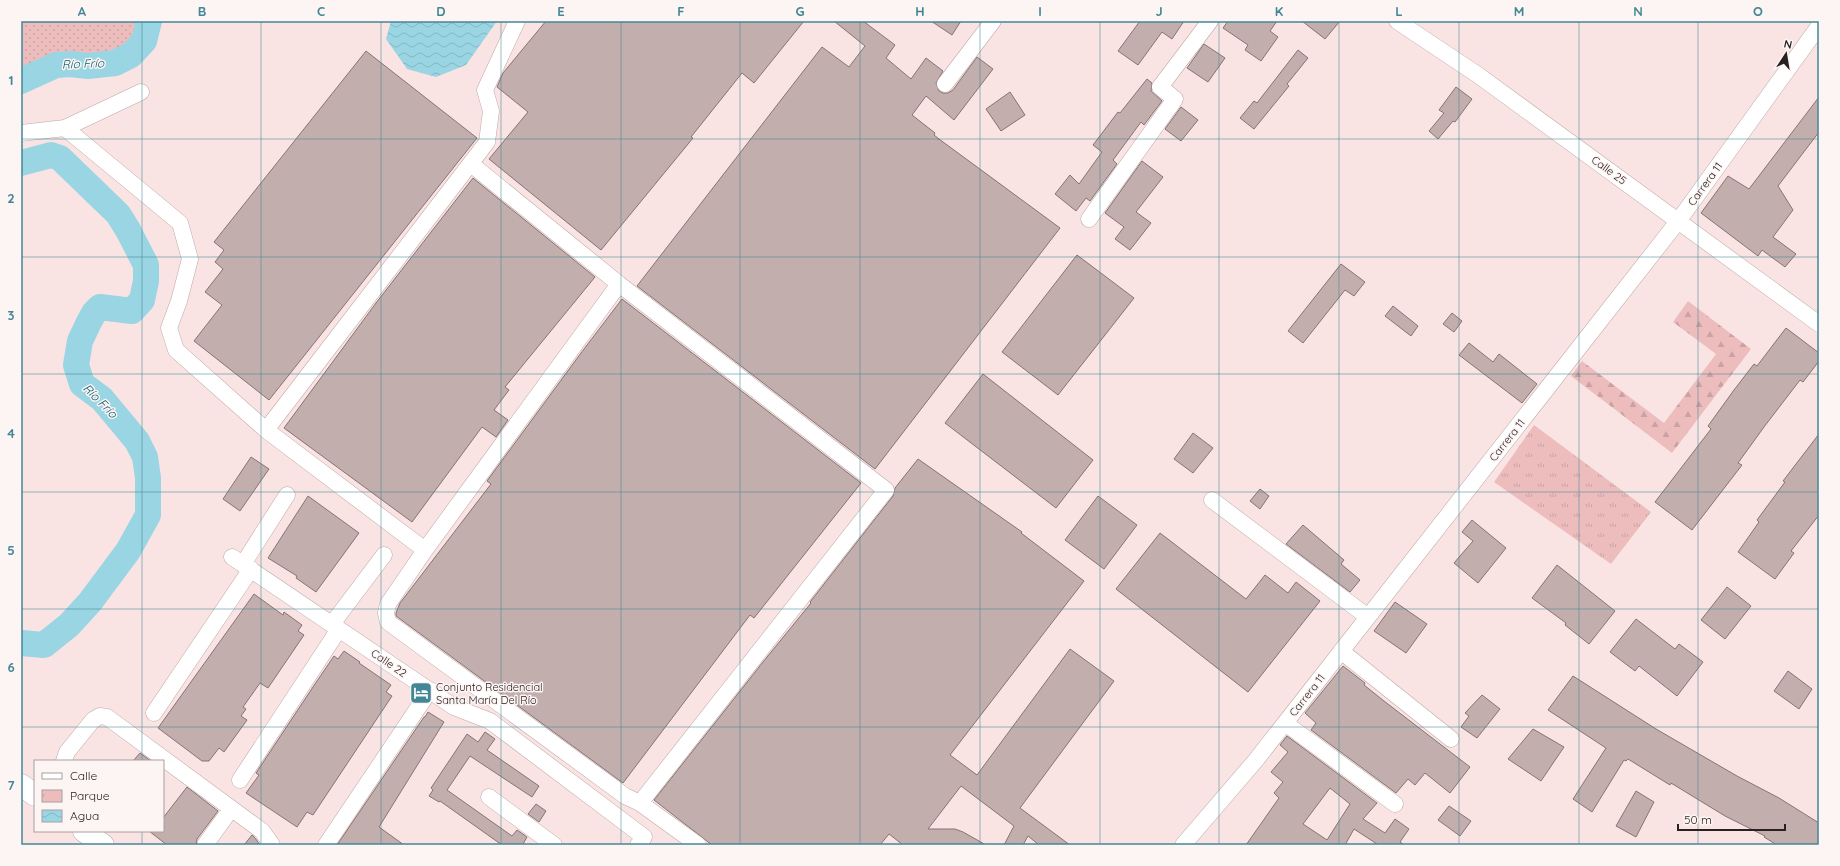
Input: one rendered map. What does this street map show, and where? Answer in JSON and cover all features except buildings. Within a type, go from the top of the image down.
[{"type":"street","points":[[266,430],[487,142],[491,111],[485,90],[517,21]]},
{"type":"street","points":[[945,84],[993,21]]},
{"type":"street","points":[[1089,219],[1175,99],[1160,87],[1210,21]]},
{"type":"street","name":"Calle 25","points":[[1397,21],[1478,75],[1679,220],[1819,324]]},
{"type":"street","name":"Carrera 11","points":[[1183,845],[1256,760],[1679,220],[1816,25]]},
{"type":"street","points":[[21,133],[65,128],[142,92]]},
{"type":"street","points":[[65,128],[180,223],[190,259],[179,301],[169,328],[176,350],[266,430],[425,550]]},
{"type":"street","points":[[471,164],[619,284],[886,490],[640,803]]},
{"type":"street","points":[[619,284],[425,550],[388,604],[386,613],[388,622],[625,796],[640,803],[698,845]]},
{"type":"street","points":[[154,713],[242,564],[287,495]]},
{"type":"street","points":[[1212,500],[1368,617]]},
{"type":"street","points":[[240,780],[335,627],[384,555]]},
{"type":"street","name":"Calle 22","points":[[242,564],[430,690],[454,708],[490,721],[641,841]]},
{"type":"street","points":[[1341,651],[1377,678],[1451,739]]},
{"type":"street","points":[[326,845],[430,690]]},
{"type":"street","points":[[53,760],[60,751],[65,756],[93,720],[100,716],[107,717],[161,760]]},
{"type":"street","points":[[1285,723],[1395,804]]},
{"type":"street","points":[[165,763],[262,831],[272,845]]},
{"type":"street","points":[[489,797],[554,845]]},
{"type":"street","points":[[205,845],[231,809]]},
{"type":"street","points":[[85,832],[104,845]]},
{"type":"green space","points":[[21,21],[149,21],[149,24],[144,41],[131,55],[115,63],[88,66],[70,64],[56,65],[21,81]]},
{"type":"green space","points":[[1688,301],[1751,349],[1672,453],[1571,376],[1582,361],[1664,423],[1716,354],[1673,322]]},
{"type":"green space","points":[[1534,425],[1651,512],[1611,564],[1494,482]]},
{"type":"water","points":[[391,21],[497,21],[466,65],[436,77],[407,69],[386,39]]},
{"type":"waterway","name":"Río Frío","points":[[21,81],[56,65],[70,64],[88,66],[115,63],[131,55],[144,41],[149,21]]},
{"type":"waterway","name":"Río Frío","points":[[21,163],[51,155],[60,158],[118,214],[146,265],[146,281],[142,300],[132,311],[100,307],[94,313],[80,341],[76,365],[82,384],[102,399],[137,441],[145,457],[148,478],[148,515],[128,551],[90,602],[69,625],[44,645],[21,643]]},
{"type":"place","name":"Conjunto Residencial Santa María Del Río","points":[[421,693]]}]
